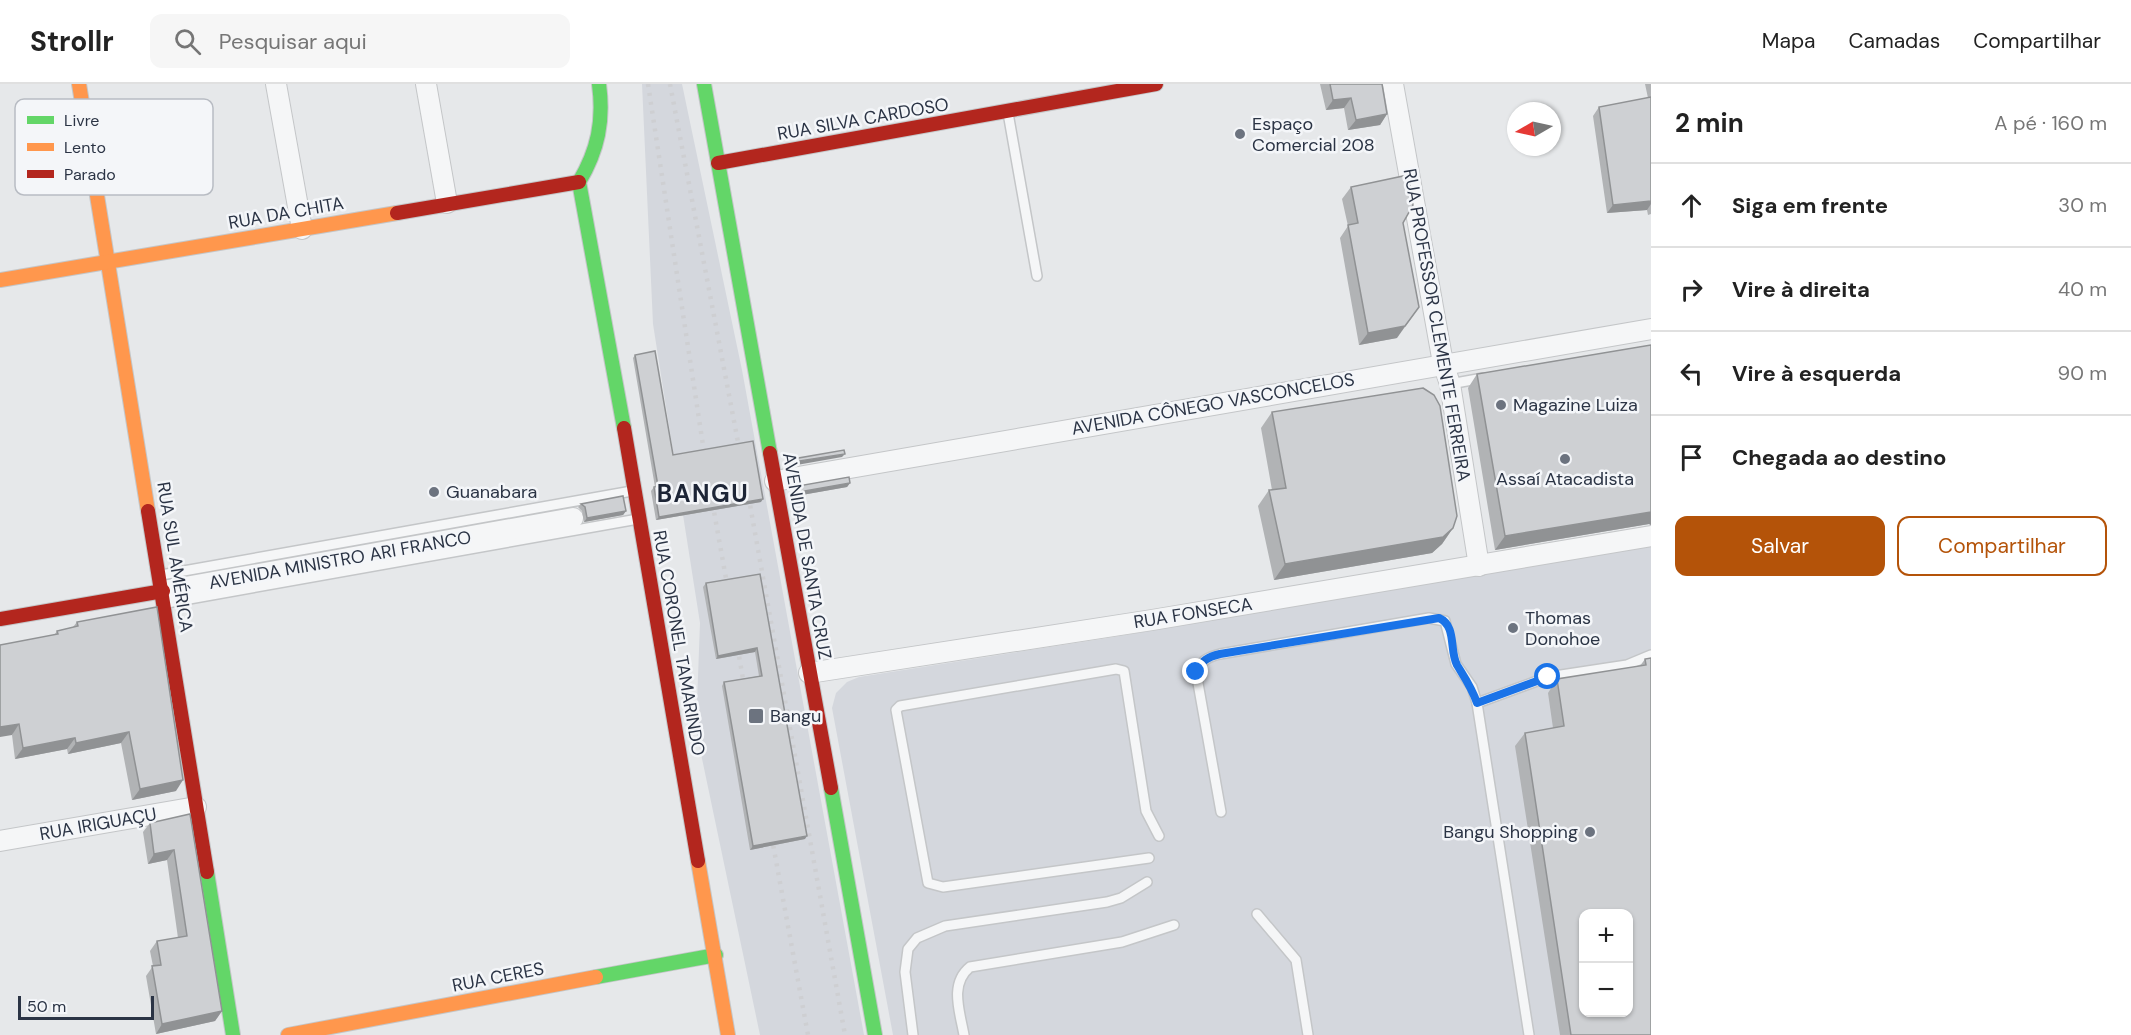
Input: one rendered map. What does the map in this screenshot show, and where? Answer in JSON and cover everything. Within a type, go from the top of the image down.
[{"type":"main road","name":"RUA SUL AMÉRICA","points":[[79,84],[81,99]]},
{"type":"main road","points":[[579,182],[596,155],[601,126],[599,84]]},
{"type":"main road","name":"AVENIDA DE SANTA CRUZ","points":[[704,84],[875,1035]]},
{"type":"main road","name":"RUA SILVA CARDOSO","points":[[718,163],[1156,84]]},
{"type":"main road","name":"RUA DA CHITA","points":[[0,280],[579,182]]},
{"type":"main road","name":"RUA CORONEL TAMARINDO","points":[[579,182],[716,955],[728,1035]]},
{"type":"main road","name":"RUA SUL AMÉRICA","points":[[97,195],[163,590],[233,1035]]},
{"type":"main road","name":"AVENIDA MINISTRO ARI FRANCO","points":[[0,619],[163,590]]},
{"type":"main road","name":"RUA CERES","points":[[288,1035],[716,955]]},
{"type":"street","points":[[276,84],[302,229]]},
{"type":"street","points":[[426,84],[447,203]]},
{"type":"street","name":"RUA PROFESSOR CLEMENTE FERREIRA","points":[[1393,84],[1443,363],[1450,384],[1479,566]]},
{"type":"street","name":"AVENIDA CÔNEGO VASCONCELOS","points":[[775,481],[1443,363],[1651,329]]},
{"type":"street","name":"AVENIDA MINISTRO ARI FRANCO","points":[[163,590],[573,518]]},
{"type":"street","name":"RUA FONSECA","points":[[809,673],[1479,566],[1651,536]]},
{"type":"street","name":"RUA IRIGUAÇU","points":[[0,841],[196,807]]},
{"type":"lane","points":[[1008,112],[1037,276]]},
{"type":"lane","points":[[1450,384],[1498,376]]},
{"type":"lane","points":[[163,590],[634,491]]},
{"type":"lane","points":[[163,590],[639,519]]},
{"type":"lane","points":[[1221,812],[1196,672],[1200,664],[1208,658],[1439,618],[1449,626],[1456,664],[1472,687],[1477,703],[1529,1035]]},
{"type":"lane","points":[[1477,703],[1548,677],[1627,664],[1651,656]]},
{"type":"lane","points":[[1149,858],[943,887],[935,887],[928,883],[896,710],[900,706],[1087,673],[1116,669],[1124,671],[1146,811],[1159,836]]},
{"type":"lane","points":[[913,1035],[905,972],[908,949],[917,938],[945,926],[1107,902],[1120,898],[1147,882]]},
{"type":"lane","points":[[1257,914],[1296,960],[1308,1035]]},
{"type":"lane","points":[[964,1035],[957,985],[962,974],[970,967],[1122,942],[1174,925]]},
{"type":"shaded area","points":[[642,84],[682,84],[742,370],[864,1035],[760,1035],[696,730],[700,623],[653,324]]},
{"type":"shaded area","points":[[1651,543],[1651,1035],[893,1035],[832,708],[836,693],[847,682],[859,677],[1114,637]]},
{"type":"building","points":[[1330,84],[1382,84],[1387,114],[1356,120],[1351,98],[1333,100]]},
{"type":"building","points":[[1651,97],[1651,201],[1613,205],[1599,107]]},
{"type":"building","points":[[1408,175],[1413,205],[1403,223],[1419,307],[1405,326],[1368,333],[1348,225],[1358,223],[1351,187]]},
{"type":"building","name":"Assaí Atacadista","points":[[1651,345],[1651,512],[1505,536],[1477,374]]},
{"type":"building","points":[[655,351],[673,455],[753,441],[763,499],[659,517],[654,487],[658,486],[635,355]]},
{"type":"building","points":[[1423,388],[1434,395],[1440,406],[1457,516],[1453,528],[1443,537],[1285,564],[1269,490],[1286,488],[1272,412]]},
{"type":"building","points":[[844,450],[845,454],[793,462],[793,459]]},
{"type":"building","points":[[849,477],[850,483],[799,492],[798,486]]},
{"type":"building","points":[[623,496],[626,511],[587,518],[585,507],[581,504]]},
{"type":"building","points":[[760,574],[807,836],[753,846],[724,682],[762,676],[757,648],[718,656],[706,583]]},
{"type":"building","points":[[157,607],[183,780],[140,789],[129,732],[76,743],[75,738],[23,748],[19,724],[0,727],[0,645],[58,634],[57,631],[78,626],[77,622]]},
{"type":"building","name":"Bangu Shopping","points":[[1651,658],[1651,1035],[1571,1035],[1525,733],[1564,726],[1557,679],[1646,665],[1645,659]]},
{"type":"building","points":[[190,814],[222,1011],[162,1024],[152,966],[161,965],[157,941],[187,936],[174,850],[154,854],[150,823]]},
{"type":"railway","points":[[648,84],[706,465]]},
{"type":"railway","points":[[670,84],[741,458]]},
{"type":"railway","points":[[747,488],[845,1035]]},
{"type":"railway","points":[[711,495],[729,595]]},
{"type":"railway","points":[[736,639],[746,696]]},
{"type":"railway","points":[[770,828],[808,1035]]},
{"type":"traffic: fast","points":[[599,84],[601,110],[598,135],[591,158],[579,182],[624,428]]},
{"type":"traffic: fast","points":[[704,84],[770,453]]},
{"type":"traffic: fast","points":[[831,788],[875,1035]]},
{"type":"traffic: fast","points":[[207,872],[233,1035]]},
{"type":"traffic: fast","points":[[596,977],[716,955]]},
{"type":"traffic: slow","points":[[79,84],[81,99]]},
{"type":"traffic: slow","points":[[97,195],[148,511]]},
{"type":"traffic: slow","points":[[0,280],[397,213]]},
{"type":"traffic: slow","points":[[698,861],[728,1035]]},
{"type":"traffic: slow","points":[[288,1035],[596,977]]},
{"type":"traffic: jam","points":[[718,163],[1156,84]]},
{"type":"traffic: jam","points":[[397,213],[579,182]]},
{"type":"traffic: jam","points":[[624,428],[698,861]]},
{"type":"traffic: jam","points":[[770,453],[831,788]]},
{"type":"traffic: jam","points":[[148,511],[207,872]]},
{"type":"traffic: jam","points":[[0,619],[163,591]]},
{"type":"place","name":"Espaço Comercial 208","points":[[1240,134]]},
{"type":"place","name":"Magazine Luiza","points":[[1501,405]]},
{"type":"place","name":"Assaí Atacadista","points":[[1565,459]]},
{"type":"place","name":"Guanabara","points":[[434,492]]},
{"type":"place","name":"Thomas Donohoe","points":[[1513,628]]},
{"type":"place","name":"Bangu","points":[[756,716]]},
{"type":"place","name":"Bangu Shopping","points":[[1590,832]]},
{"type":"district","name":"BANGU","points":[[703,494]]},
{"type":"route","points":[[1196,672],[1200,664],[1208,658],[1220,654],[1439,618],[1449,626],[1456,664],[1472,687],[1477,703],[1548,677]]}]
